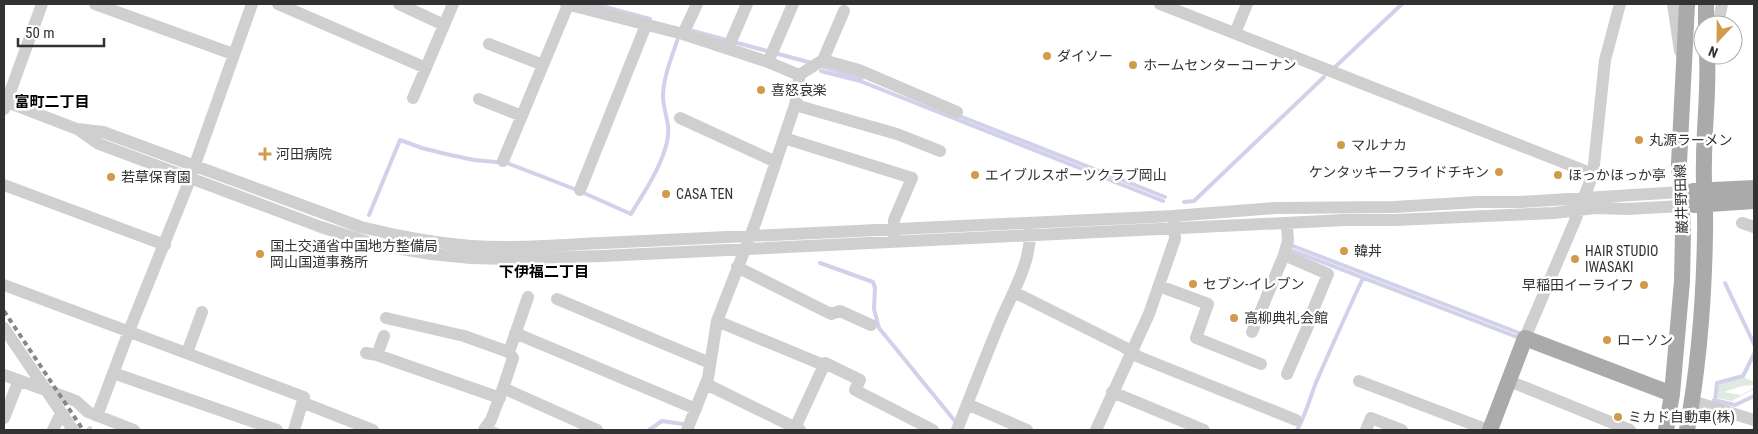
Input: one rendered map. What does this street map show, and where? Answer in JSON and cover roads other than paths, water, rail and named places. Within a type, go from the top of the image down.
[{"type":"main road","name":"巌井野田線","points":[[1666,430],[1672,394],[1682,281],[1683,231],[1679,164],[1688,4]]},
{"type":"main road","name":"巌井野田線","points":[[1687,430],[1701,326],[1704,283],[1704,163],[1708,65]]},
{"type":"main road","points":[[1681,199],[1754,188]]},
{"type":"main road","points":[[1704,197],[1754,200]]},
{"type":"main road","points":[[1489,430],[1525,338],[1672,394]]},
{"type":"street","points":[[42,4],[5,104],[77,129],[103,132],[431,254],[511,259],[602,249],[677,245],[750,236],[1173,216],[1276,208],[1394,213],[1554,213],[1681,199]]},
{"type":"street","points":[[96,4],[233,54]]},
{"type":"street","points":[[97,416],[190,179],[252,4]]},
{"type":"street","points":[[278,4],[426,68]]},
{"type":"street","points":[[399,4],[444,24]]},
{"type":"street","points":[[413,98],[453,4]]},
{"type":"street","points":[[503,161],[567,4],[646,24],[684,30],[771,56],[813,66],[859,70],[957,112]]},
{"type":"street","points":[[684,30],[697,4]]},
{"type":"street","points":[[730,44],[747,4]]},
{"type":"street","points":[[771,56],[793,4]]},
{"type":"street","points":[[1160,4],[1593,174]]},
{"type":"street","points":[[1235,33],[1246,4]]},
{"type":"street","points":[[1525,338],[1593,174],[1602,76],[1608,42],[1620,4]]},
{"type":"street","points":[[1673,4],[1684,68]]},
{"type":"street","points":[[687,430],[706,384],[717,320],[750,236],[800,87],[844,11]]},
{"type":"street","points":[[580,190],[646,24]]},
{"type":"street","points":[[489,44],[543,65]]},
{"type":"street","points":[[478,99],[522,116]]},
{"type":"street","points":[[795,105],[897,134],[940,151]]},
{"type":"street","points":[[680,118],[776,162]]},
{"type":"street","points":[[77,129],[99,144],[357,240],[433,241],[471,246],[602,249]]},
{"type":"street","points":[[784,138],[912,178],[894,220],[895,242]]},
{"type":"street","points":[[224,192],[229,178]]},
{"type":"street","points":[[4,185],[165,245]]},
{"type":"street","points":[[677,245],[745,249],[1088,234],[1345,220],[1394,213],[1584,198],[1681,199]]},
{"type":"street","points":[[284,214],[289,201]]},
{"type":"street","points":[[1276,208],[1276,216],[1315,214],[1345,220]]},
{"type":"street","points":[[321,227],[325,214]]},
{"type":"street","points":[[1096,430],[1149,314],[1175,238],[1173,216]]},
{"type":"street","points":[[1087,220],[1088,234]]},
{"type":"street","points":[[957,430],[1000,320],[1014,292],[1029,253],[1030,222]]},
{"type":"street","points":[[1742,223],[1754,227]]},
{"type":"street","points":[[1252,332],[1284,255],[1288,241],[1287,224]]},
{"type":"street","points":[[970,225],[970,239]]},
{"type":"street","points":[[811,232],[812,246]]},
{"type":"street","points":[[431,254],[433,241]]},
{"type":"street","points":[[1284,255],[1328,274],[1287,374]]},
{"type":"street","points":[[737,268],[831,314],[840,311],[871,325]]},
{"type":"street","points":[[4,285],[304,397],[304,403],[294,430]]},
{"type":"street","points":[[1159,286],[1208,304],[1196,338],[1261,364]]},
{"type":"street","points":[[1014,292],[1124,347],[1138,357],[1296,420]]},
{"type":"street","points":[[509,352],[528,297]]},
{"type":"street","points":[[557,299],[710,363]]},
{"type":"street","points":[[187,353],[202,312]]},
{"type":"street","points":[[386,318],[464,336],[509,352],[513,358],[502,393],[491,420],[484,430]]},
{"type":"street","points":[[717,320],[821,364],[825,363],[860,380],[855,390],[933,430]]},
{"type":"street","points":[[4,328],[73,430]]},
{"type":"street","points":[[515,333],[696,409]]},
{"type":"street","points":[[384,336],[372,354],[502,393],[597,430]]},
{"type":"street","points":[[706,384],[797,429],[825,363]]},
{"type":"street","points":[[113,373],[277,430]]},
{"type":"street","points":[[4,375],[76,401],[88,412],[134,430]]},
{"type":"street","points":[[4,418],[19,380]]},
{"type":"street","points":[[1359,381],[1489,430]]},
{"type":"street","points":[[1508,381],[1630,430]]},
{"type":"street","points":[[1112,392],[1204,430]]},
{"type":"street","points":[[1692,401],[1754,420]]},
{"type":"street","points":[[304,403],[373,430]]},
{"type":"street","points":[[967,404],[1003,425],[1027,430]]},
{"type":"street","points":[[53,430],[62,413]]},
{"type":"street","points":[[1366,430],[1371,418],[1402,430]]},
{"type":"waterway","points":[[594,4],[650,19]]},
{"type":"waterway","points":[[1335,67],[1402,4]]},
{"type":"waterway","points":[[693,31],[812,63]]},
{"type":"waterway","points":[[369,215],[400,140],[446,154],[474,160],[507,163],[577,190],[631,214],[647,188],[667,142],[668,130],[663,90],[668,67],[678,38]]},
{"type":"waterway","points":[[821,66],[862,78]]},
{"type":"waterway","points":[[821,71],[860,81],[1163,201]]},
{"type":"waterway","points":[[1184,202],[1194,201],[1324,77]]},
{"type":"waterway","points":[[957,115],[1165,197]]},
{"type":"waterway","points":[[1293,246],[1519,333],[1520,336]]},
{"type":"waterway","points":[[1291,250],[1517,337],[1520,336]]},
{"type":"waterway","points":[[820,263],[873,282],[875,288],[874,309],[879,328],[954,420]]},
{"type":"waterway","points":[[1297,430],[1317,380],[1363,278]]},
{"type":"waterway","points":[[1725,283],[1754,344]]},
{"type":"waterway","points":[[1715,400],[1717,383],[1743,376],[1754,354]]},
{"type":"waterway","points":[[1714,400],[1735,405],[1754,396]]},
{"type":"waterway","points":[[649,430],[662,421],[683,424]]},
{"type":"waterway","points":[[493,428],[498,430]]},
{"type":"railway","points":[[4,311],[83,430]]},
{"type":"place","name":"ダイソー","points":[[1047,56]]},
{"type":"place","name":"ホームセンターコーナン","points":[[1133,65]]},
{"type":"place","name":"喜怒哀楽","points":[[761,90]]},
{"type":"place","name":"丸源ラーメン","points":[[1639,140]]},
{"type":"place","name":"マルナカ","points":[[1341,145]]},
{"type":"place","name":"河田病院","points":[[265,154]]},
{"type":"place","name":"ケンタッキーフライドチキン","points":[[1499,172]]},
{"type":"place","name":"エイブルスポーツクラブ岡山","points":[[975,175]]},
{"type":"place","name":"ほっかほっか亭","points":[[1558,175]]},
{"type":"place","name":"若草保育園","points":[[111,177]]},
{"type":"place","name":"CASA TEN","points":[[666,194]]},
{"type":"place","name":"韓丼","points":[[1344,251]]},
{"type":"place","name":"国土交通省中国地方整備局 岡山国道事務所","points":[[260,254]]},
{"type":"place","name":"HAIR STUDIO IWASAKI","points":[[1575,259]]},
{"type":"place","name":"セブン-イレブン","points":[[1193,284]]},
{"type":"place","name":"早稲田イーライフ","points":[[1644,285]]},
{"type":"place","name":"高柳典礼会館","points":[[1234,318]]},
{"type":"place","name":"ローソン","points":[[1607,340]]},
{"type":"place","name":"ミカド自動車(株)","points":[[1618,417]]},
{"type":"district","name":"富町二丁目","points":[[52,102]]},
{"type":"district","name":"下伊福二丁目","points":[[544,272]]}]
